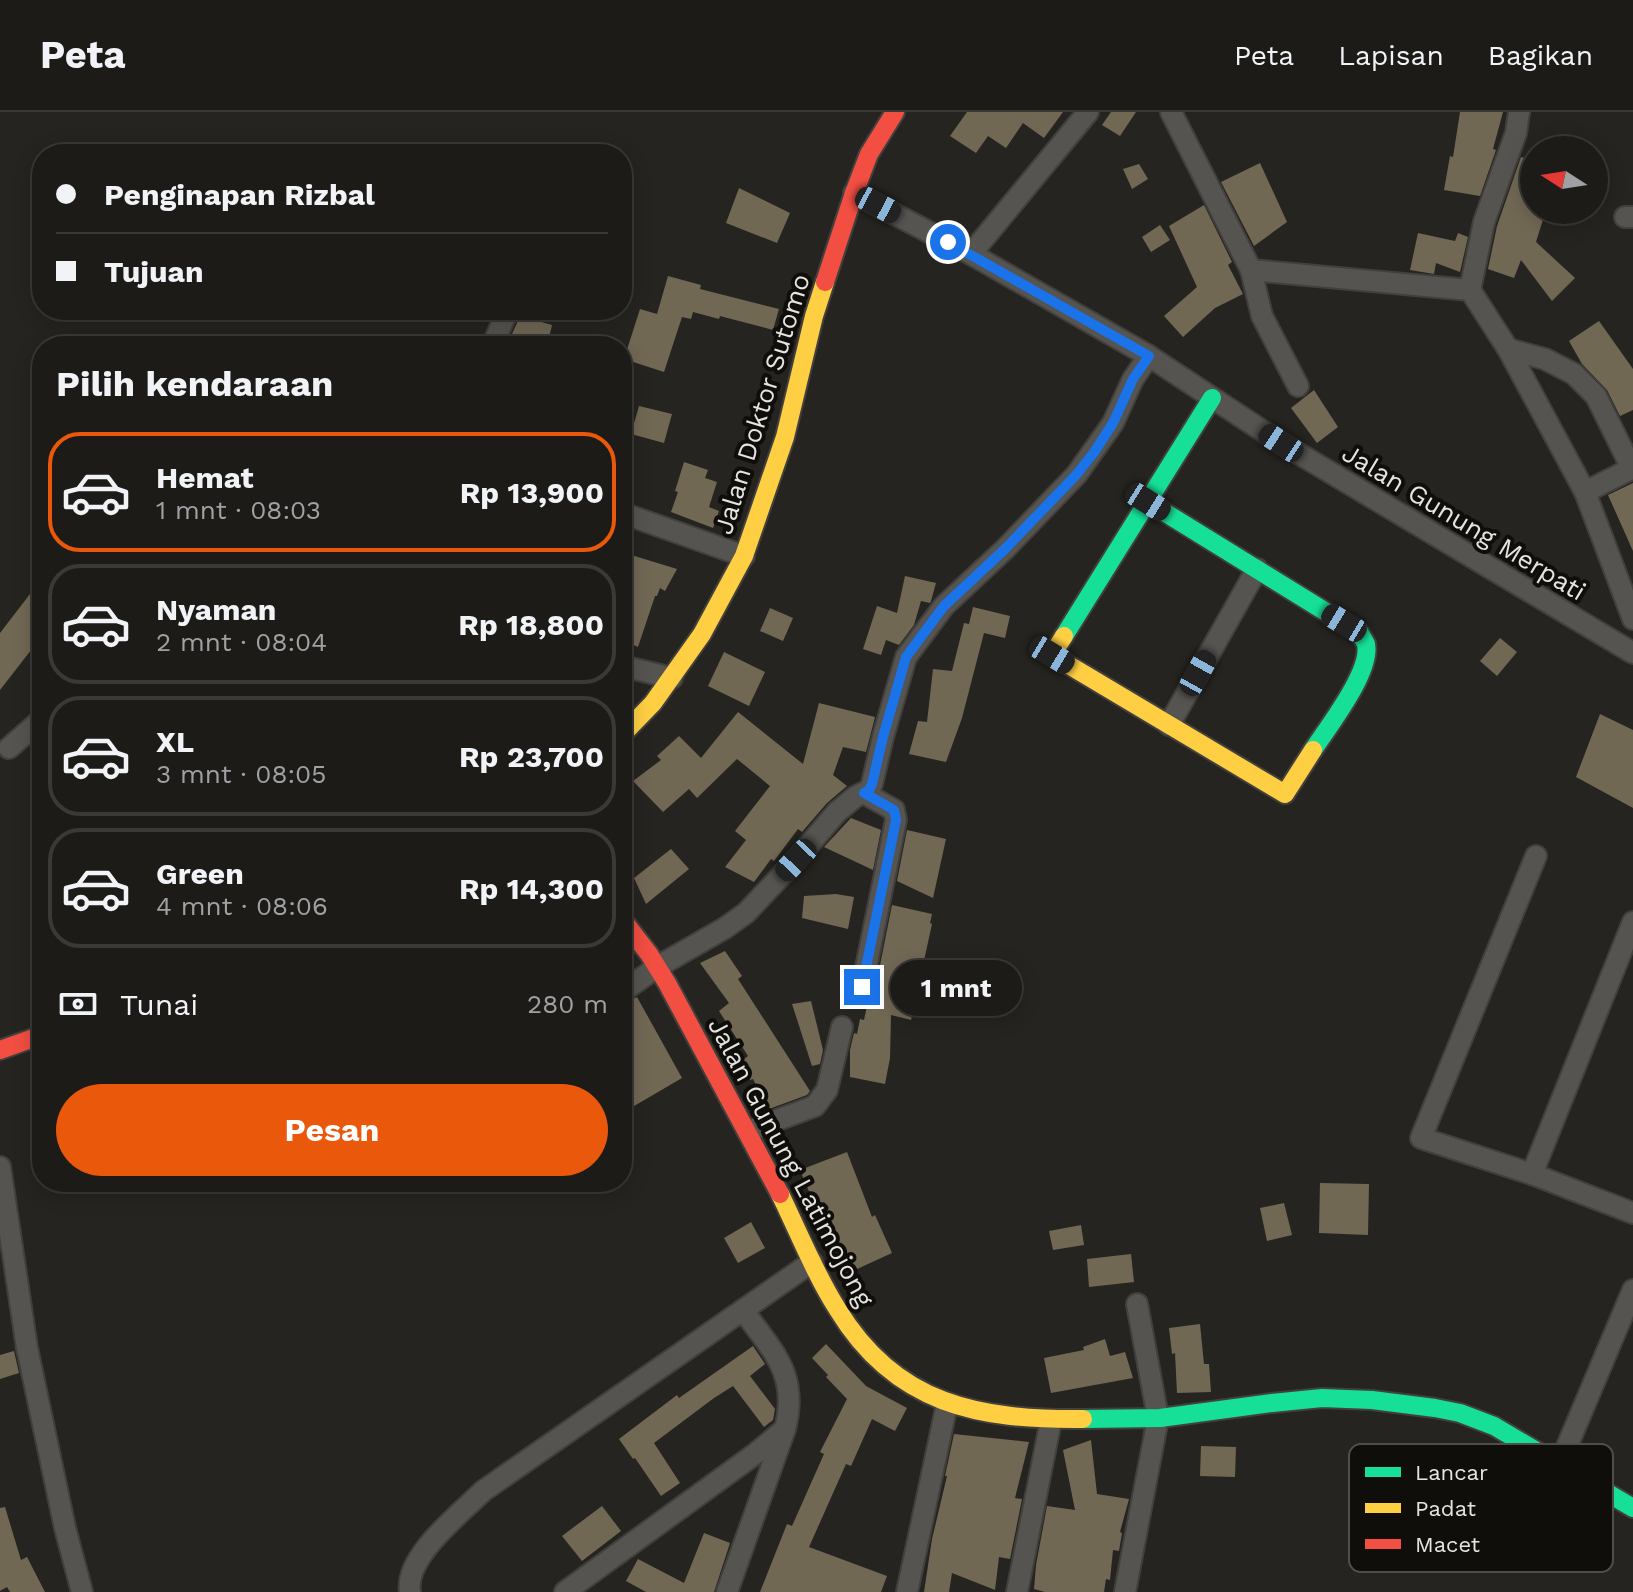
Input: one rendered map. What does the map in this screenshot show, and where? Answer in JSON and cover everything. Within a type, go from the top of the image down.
[{"type":"street","name":"Jalan Doktor Sutomo","points":[[632,725],[653,703],[702,634],[744,556],[785,437],[814,316],[854,193],[869,154],[895,112]]},
{"type":"street","points":[[971,254],[1088,112]]},
{"type":"street","points":[[1171,112],[1251,270],[1262,316],[1298,386]]},
{"type":"street","points":[[1519,112],[1516,133],[1484,222],[1470,290],[1508,349],[1585,492],[1633,619]]},
{"type":"street","name":"Jalan Gunung Merpati","points":[[854,193],[971,254],[1149,356],[1281,443],[1633,653]]},
{"type":"street","points":[[1251,270],[1470,290]]},
{"type":"street","points":[[1508,349],[1545,359],[1574,374],[1596,396],[1633,469],[1585,492]]},
{"type":"street","points":[[632,985],[746,913],[837,812],[869,790],[906,657],[944,606],[1005,549],[1077,474],[1113,423],[1133,379],[1149,356]]},
{"type":"street","points":[[1148,502],[1360,633],[1366,643],[1366,660],[1358,681],[1285,794],[1052,655],[1212,398]]},
{"type":"street","points":[[632,517],[744,556]]},
{"type":"street","points":[[1169,725],[1257,569]]},
{"type":"street","points":[[632,668],[672,678]]},
{"type":"street","points":[[9,748],[32,728]]},
{"type":"street","points":[[862,987],[896,820],[894,810],[864,793]]},
{"type":"street","points":[[1536,856],[1421,1138],[1532,1174],[1633,1213]]},
{"type":"street","points":[[1532,1174],[1633,922]]},
{"type":"street","name":"Jalan Gunung Latimojong","points":[[632,933],[657,967],[748,1131],[839,1316],[876,1359],[927,1395],[972,1412],[1051,1420],[1158,1418],[1250,1405],[1356,1398],[1462,1414],[1529,1444]]},
{"type":"street","points":[[748,1131],[815,1106],[827,1090],[842,1027]]},
{"type":"street","points":[[0,1050],[32,1039]]},
{"type":"street","points":[[0,1167],[27,1348],[65,1528],[82,1592]]},
{"type":"street","points":[[410,1592],[412,1571],[418,1559],[438,1534],[483,1491],[812,1262]]},
{"type":"street","points":[[1568,1444],[1633,1290]]},
{"type":"street","points":[[1125,1592],[1158,1418],[1137,1304]]},
{"type":"street","points":[[727,1592],[790,1408],[787,1377],[780,1362],[743,1310]]},
{"type":"street","points":[[907,1592],[947,1404]]},
{"type":"street","points":[[1017,1592],[1051,1420]]},
{"type":"street","points":[[565,1592],[785,1429]]},
{"type":"street","name":"Jalan Gunung Latimojong","points":[[1613,1497],[1633,1508]]},
{"type":"building","points":[[967,112],[1063,112],[1044,138],[1023,123],[1006,148],[988,136],[976,153],[950,136]]},
{"type":"building","points":[[1111,112],[1136,112],[1120,136],[1102,125]]},
{"type":"building","points":[[1460,112],[1503,112],[1493,149],[1496,150],[1480,196],[1444,190]]},
{"type":"building","points":[[1520,160],[1520,224],[1542,224],[1536,242],[1575,278],[1552,301],[1521,260],[1514,278],[1488,269],[1497,226]]},
{"type":"building","points":[[1260,163],[1287,222],[1254,246],[1221,182]]},
{"type":"building","points":[[1139,164],[1148,179],[1132,189],[1123,169]]},
{"type":"building","points":[[739,188],[790,213],[777,243],[726,223]]},
{"type":"building","points":[[1204,205],[1232,262],[1228,265],[1243,294],[1215,308],[1183,337],[1164,316],[1197,287],[1169,226]]},
{"type":"building","points":[[1160,225],[1170,240],[1151,252],[1142,237]]},
{"type":"building","points":[[1418,233],[1455,241],[1458,233],[1468,237],[1460,272],[1436,263],[1434,274],[1410,270]]},
{"type":"building","points":[[668,276],[701,285],[700,289],[779,309],[773,330],[693,312],[691,319],[682,317],[664,372],[632,362],[631,336],[640,309],[657,314]]},
{"type":"building","points":[[518,320],[552,325],[549,336],[511,336]]},
{"type":"building","points":[[1599,321],[1633,369],[1633,410],[1620,416],[1607,390],[1582,364],[1569,341]]},
{"type":"building","points":[[1314,390],[1338,427],[1317,443],[1291,408]]},
{"type":"building","points":[[639,406],[672,414],[664,443],[632,434]]},
{"type":"building","points":[[684,462],[708,470],[705,478],[717,482],[709,507],[719,511],[713,528],[671,512]]},
{"type":"building","points":[[1633,483],[1633,551],[1608,495]]},
{"type":"building","points":[[632,555],[677,569],[665,591],[660,588],[655,596],[638,647],[632,644]]},
{"type":"building","points":[[905,576],[936,583],[930,603],[921,601],[914,625],[899,645],[886,640],[881,655],[863,649],[877,606],[897,613]]},
{"type":"building","points":[[30,594],[32,649],[0,690],[0,633]]},
{"type":"building","points":[[973,607],[1010,616],[1005,638],[984,633],[962,718],[946,762],[909,754],[918,721],[927,722],[933,669],[952,671],[964,623],[969,624]]},
{"type":"building","points":[[770,608],[793,618],[783,641],[760,631]]},
{"type":"building","points":[[1500,638],[1517,652],[1497,676],[1480,661]]},
{"type":"building","points":[[724,652],[765,672],[749,706],[708,686]]},
{"type":"building","points":[[819,703],[875,717],[866,752],[843,747],[833,775],[847,786],[827,803],[802,832],[798,829],[754,882],[725,867],[746,840],[735,831],[770,786],[737,759],[697,798],[689,789],[663,812],[633,781],[661,760],[657,756],[679,736],[701,758],[738,712],[803,764]]},
{"type":"building","points":[[1600,714],[1633,730],[1633,808],[1576,777]]},
{"type":"building","points":[[851,818],[881,830],[873,870],[824,847]]},
{"type":"building","points":[[907,830],[946,839],[933,898],[897,881]]},
{"type":"building","points":[[671,849],[689,869],[646,904],[634,878]]},
{"type":"building","points":[[836,894],[854,897],[848,929],[802,918],[804,896]]},
{"type":"building","points":[[892,905],[932,914],[932,924],[911,1020],[891,1015],[890,1058],[885,1084],[850,1077],[850,1050],[860,1019],[864,1020],[869,997],[875,990]]},
{"type":"building","points":[[725,951],[742,976],[738,979],[810,1091],[807,1095],[769,1109],[753,1079],[750,1080],[740,1062],[748,1056],[719,1011],[729,1003],[700,963]]},
{"type":"building","points":[[637,997],[682,1078],[632,1107],[632,1000]]},
{"type":"building","points":[[811,1001],[823,1050],[820,1064],[812,1066],[792,1004]]},
{"type":"building","points":[[847,1152],[872,1217],[875,1215],[892,1253],[844,1275],[800,1170]]},
{"type":"building","points":[[1320,1183],[1369,1184],[1368,1235],[1319,1233]]},
{"type":"building","points":[[1284,1203],[1292,1235],[1267,1241],[1260,1208]]},
{"type":"building","points":[[751,1222],[765,1248],[738,1263],[724,1238]]},
{"type":"building","points":[[1081,1225],[1084,1245],[1053,1250],[1049,1231]]},
{"type":"building","points":[[1131,1254],[1134,1282],[1089,1287],[1087,1259]]},
{"type":"building","points":[[1200,1324],[1204,1364],[1209,1364],[1211,1392],[1177,1393],[1175,1353],[1172,1354],[1169,1328]]},
{"type":"building","points":[[1105,1339],[1110,1356],[1125,1352],[1133,1378],[1051,1393],[1044,1358],[1084,1350],[1083,1347]]},
{"type":"building","points":[[826,1344],[866,1386],[907,1408],[895,1431],[872,1419],[851,1466],[846,1464],[809,1547],[887,1576],[881,1592],[760,1592],[787,1524],[792,1526],[824,1454],[820,1452],[847,1399],[812,1358]]},
{"type":"building","points":[[753,1346],[765,1364],[750,1376],[775,1409],[773,1420],[764,1427],[733,1386],[714,1398],[654,1443],[680,1483],[661,1496],[619,1439],[677,1395],[679,1398]]},
{"type":"building","points":[[14,1351],[19,1373],[0,1379],[0,1355]]},
{"type":"building","points":[[954,1434],[1029,1442],[1015,1498],[1022,1499],[1010,1559],[999,1557],[995,1590],[952,1573],[949,1592],[924,1592]]},
{"type":"building","points":[[1091,1440],[1097,1494],[1129,1499],[1120,1532],[1119,1551],[1113,1550],[1110,1580],[1106,1579],[1104,1592],[1045,1592],[1034,1589],[1047,1506],[1075,1510],[1063,1450]]},
{"type":"building","points":[[1201,1446],[1236,1447],[1235,1477],[1200,1476]]},
{"type":"building","points":[[602,1506],[621,1531],[582,1561],[562,1536]]},
{"type":"building","points":[[5,1507],[21,1560],[27,1557],[45,1592],[10,1592],[7,1587],[0,1591],[0,1508]]},
{"type":"building","points":[[704,1533],[730,1543],[714,1592],[646,1592],[626,1581],[638,1559],[684,1583]]},
{"type":"traffic: fast","points":[[1064,636],[1212,398]]},
{"type":"traffic: fast","points":[[1148,502],[1360,633],[1366,644],[1362,669],[1313,750]]},
{"type":"traffic: fast","points":[[1083,1419],[1160,1418],[1322,1398],[1372,1400],[1460,1413],[1494,1426],[1525,1444]]},
{"type":"traffic: fast","points":[[1613,1496],[1633,1508]]},
{"type":"traffic: slow","points":[[632,725],[653,703],[702,634],[744,556],[785,437],[825,282]]},
{"type":"traffic: slow","points":[[1064,636],[1052,655],[1285,794],[1313,750]]},
{"type":"traffic: slow","points":[[780,1194],[838,1310],[861,1342],[886,1367],[914,1386],[943,1400],[975,1410],[1009,1416],[1083,1419]]},
{"type":"traffic: jam","points":[[825,282],[869,154],[895,112]]},
{"type":"traffic: jam","points":[[632,932],[667,983],[780,1194]]},
{"type":"traffic: jam","points":[[0,1050],[32,1039]]},
{"type":"route","points":[[862,987],[896,820],[894,810],[864,793],[872,784],[906,657],[944,606],[1005,549],[1077,474],[1113,423],[1133,379],[1149,356],[948,242]]}]
